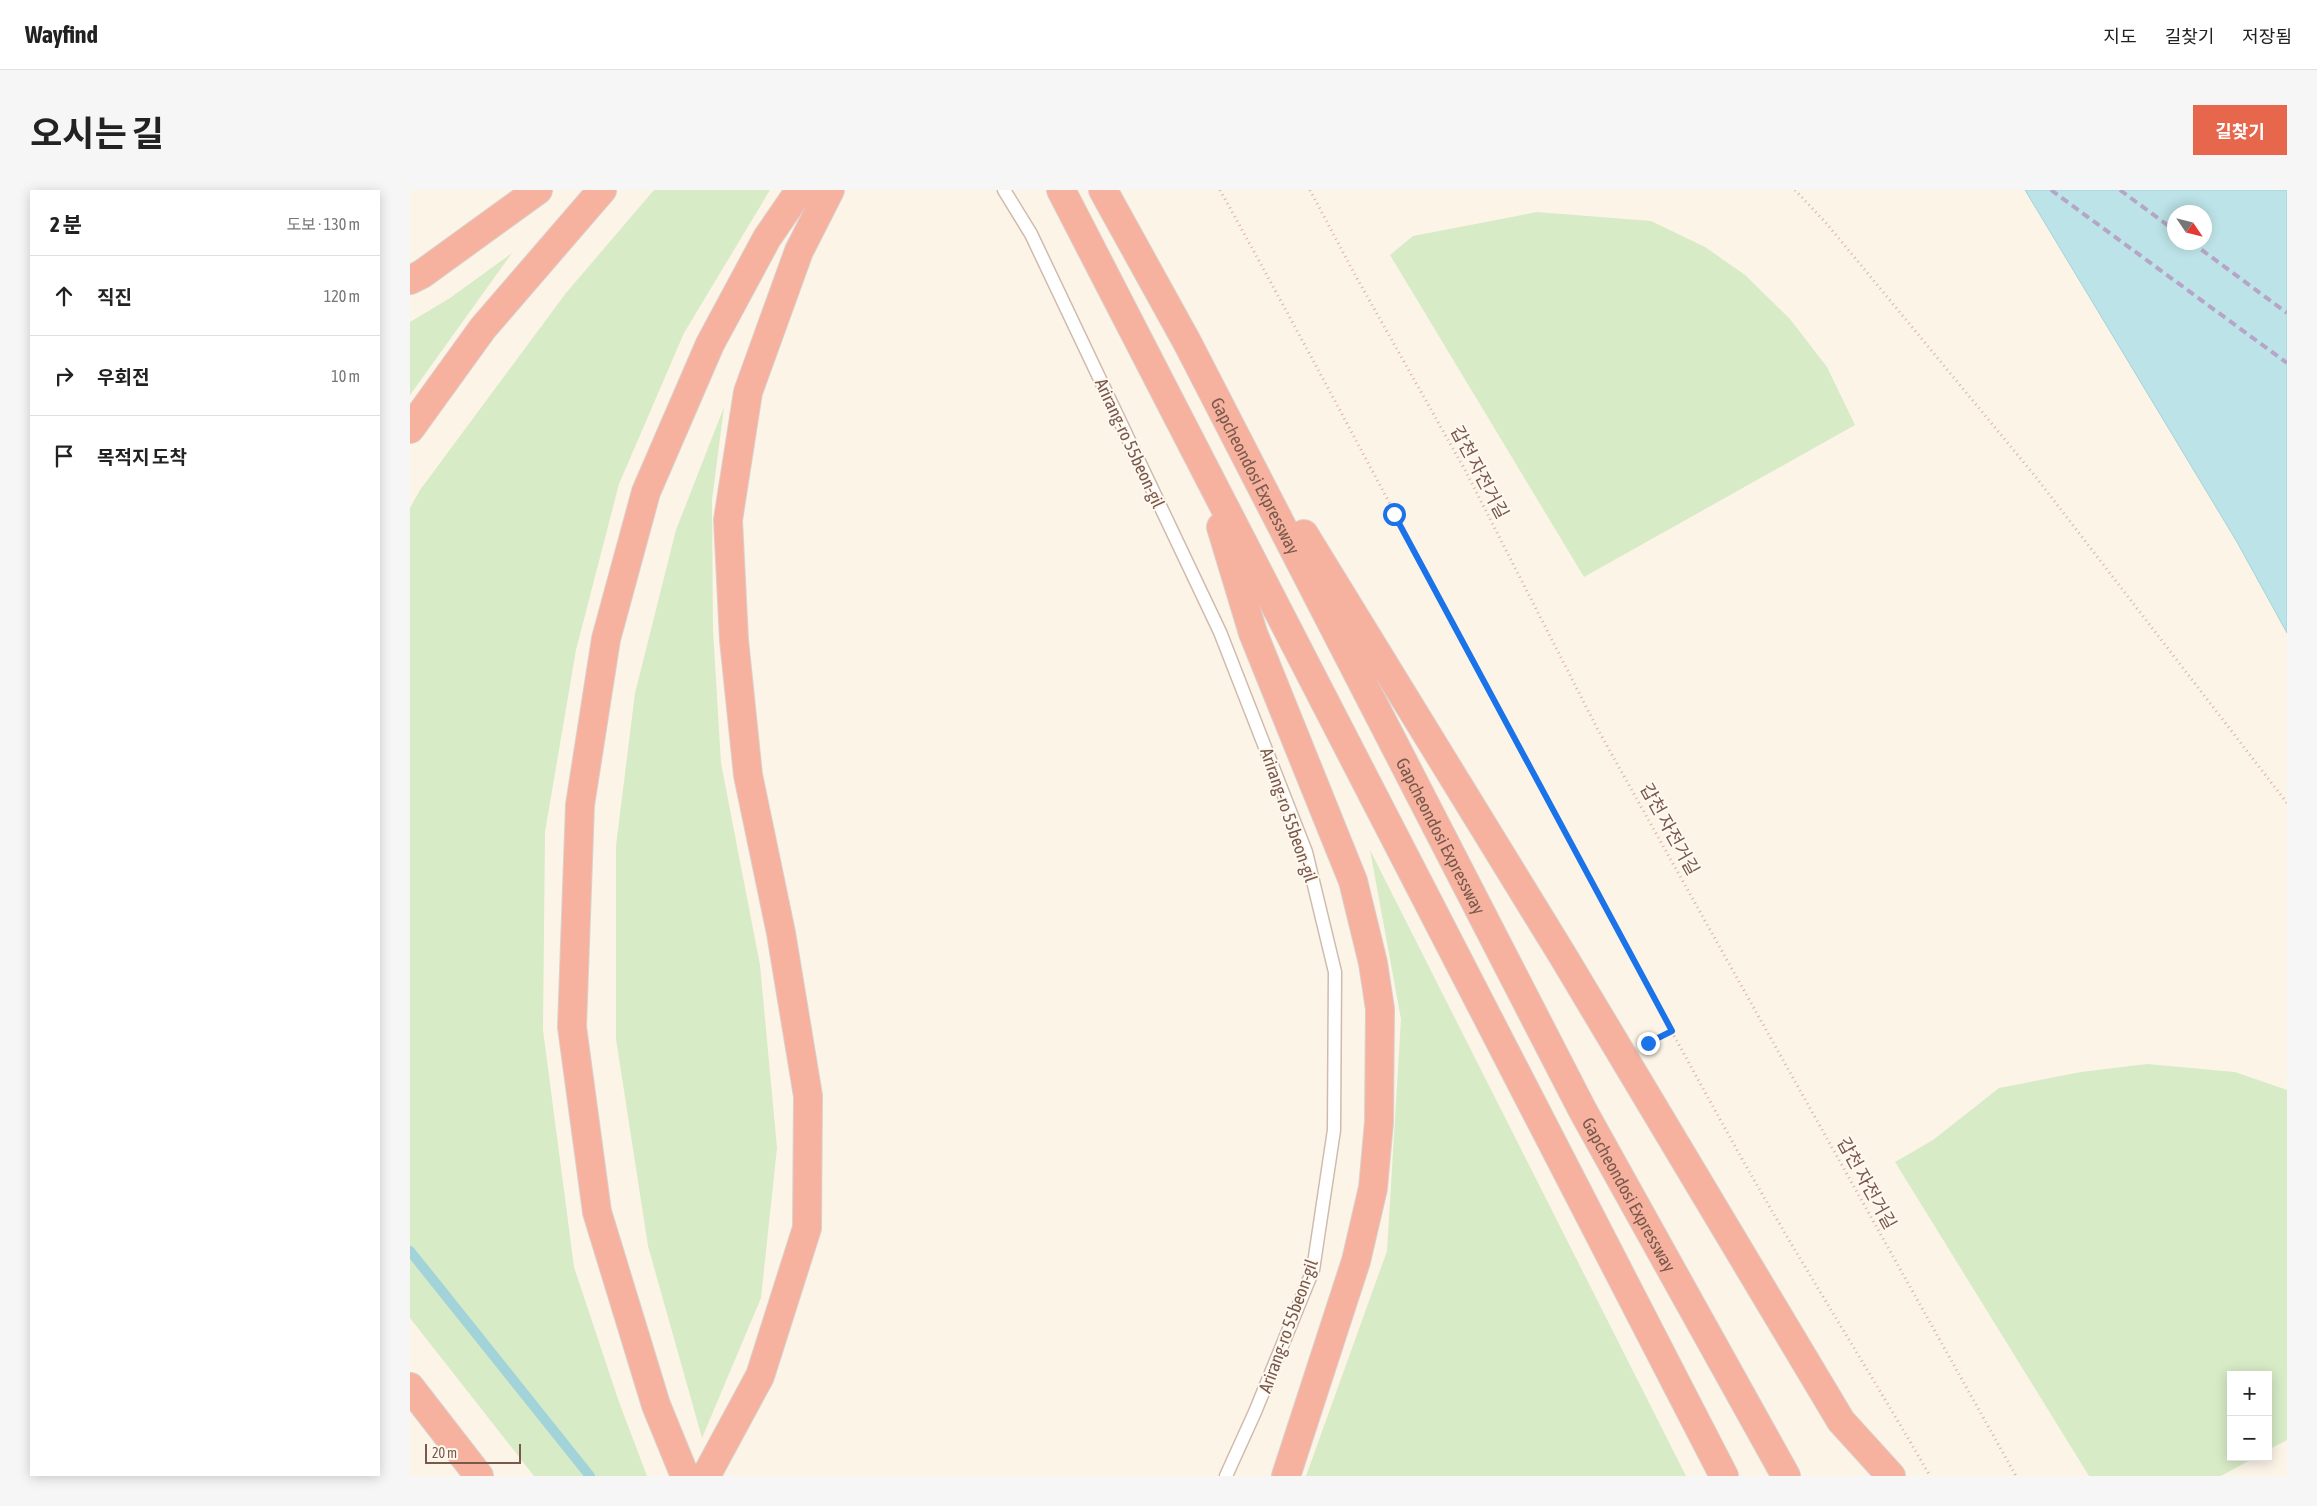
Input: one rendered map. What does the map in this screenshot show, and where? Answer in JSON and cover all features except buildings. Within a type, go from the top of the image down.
[{"type":"highway","points":[[410,280],[422,274],[538,190]]},
{"type":"highway","points":[[410,429],[482,328],[602,190]]},
{"type":"highway","points":[[685,1476],[656,1406],[596,1212],[572,1027],[580,805],[606,639],[646,492],[710,344],[767,238],[800,190]]},
{"type":"highway","points":[[706,1476],[760,1376],[807,1228],[808,1096],[781,933],[748,775],[734,640],[728,520],[748,392],[799,252],[830,190]]},
{"type":"highway","points":[[1061,190],[1724,1476]]},
{"type":"highway","name":"Gapcheondosi Expressway","points":[[1103,190],[1187,342],[1583,1111],[1786,1476]]},
{"type":"highway","points":[[1187,342],[1558,948],[1841,1421],[1891,1476]]},
{"type":"highway","points":[[1202,461],[1253,633],[1353,881],[1373,963],[1380,1009],[1379,1122],[1373,1188],[1356,1261],[1286,1476]]},
{"type":"highway","points":[[410,1387],[479,1476]]},
{"type":"lane","name":"Arirang-ro 55beon-gil","points":[[1004,190],[1031,234],[1220,632],[1306,852],[1335,972],[1334,1130],[1313,1270],[1255,1412],[1226,1476]]},
{"type":"path","points":[[1220,190],[1732,1142],[1930,1476]]},
{"type":"path","name":"갑천 자전거길","points":[[1310,190],[1354,273],[1465,470],[1597,728],[2016,1476]]},
{"type":"path","points":[[1795,190],[1827,224],[2028,469],[2287,803]]},
{"type":"path","points":[[1643,1045],[1672,1031]]},
{"type":"green space","points":[[654,190],[770,190],[684,333],[619,484],[576,650],[545,832],[543,1030],[574,1267],[619,1402],[647,1476],[534,1476],[410,1318],[410,508],[420,490],[566,293]]},
{"type":"green space","points":[[1537,212],[1651,221],[1705,247],[1745,275],[1790,319],[1827,367],[1855,425],[1584,577],[1390,255],[1413,236]]},
{"type":"green space","points":[[512,253],[410,395],[410,322],[450,298]]},
{"type":"green space","points":[[724,407],[712,500],[713,630],[721,763],[760,965],[777,1148],[761,1298],[702,1438],[648,1246],[616,1039],[616,846],[635,693],[676,530]]},
{"type":"green space","points":[[1370,850],[1686,1476],[1306,1476],[1387,1251],[1401,1019]]},
{"type":"green space","points":[[2147,1064],[2235,1072],[2287,1090],[2287,1440],[2272,1448],[2272,1371],[2227,1371],[2227,1461],[2249,1461],[2221,1476],[2089,1476],[1895,1162],[1933,1140],[1999,1088],[2081,1072]]},
{"type":"water","points":[[2025,190],[2287,190],[2287,633],[2237,542]]},
{"type":"waterway","points":[[410,1251],[590,1476]]},
{"type":"railway","points":[[2051,190],[2287,363]]},
{"type":"railway","points":[[2120,190],[2167,225]]},
{"type":"railway","points":[[2202,250],[2287,313]]},
{"type":"route","points":[[1394,514],[1672,1031],[1648,1043]]}]
